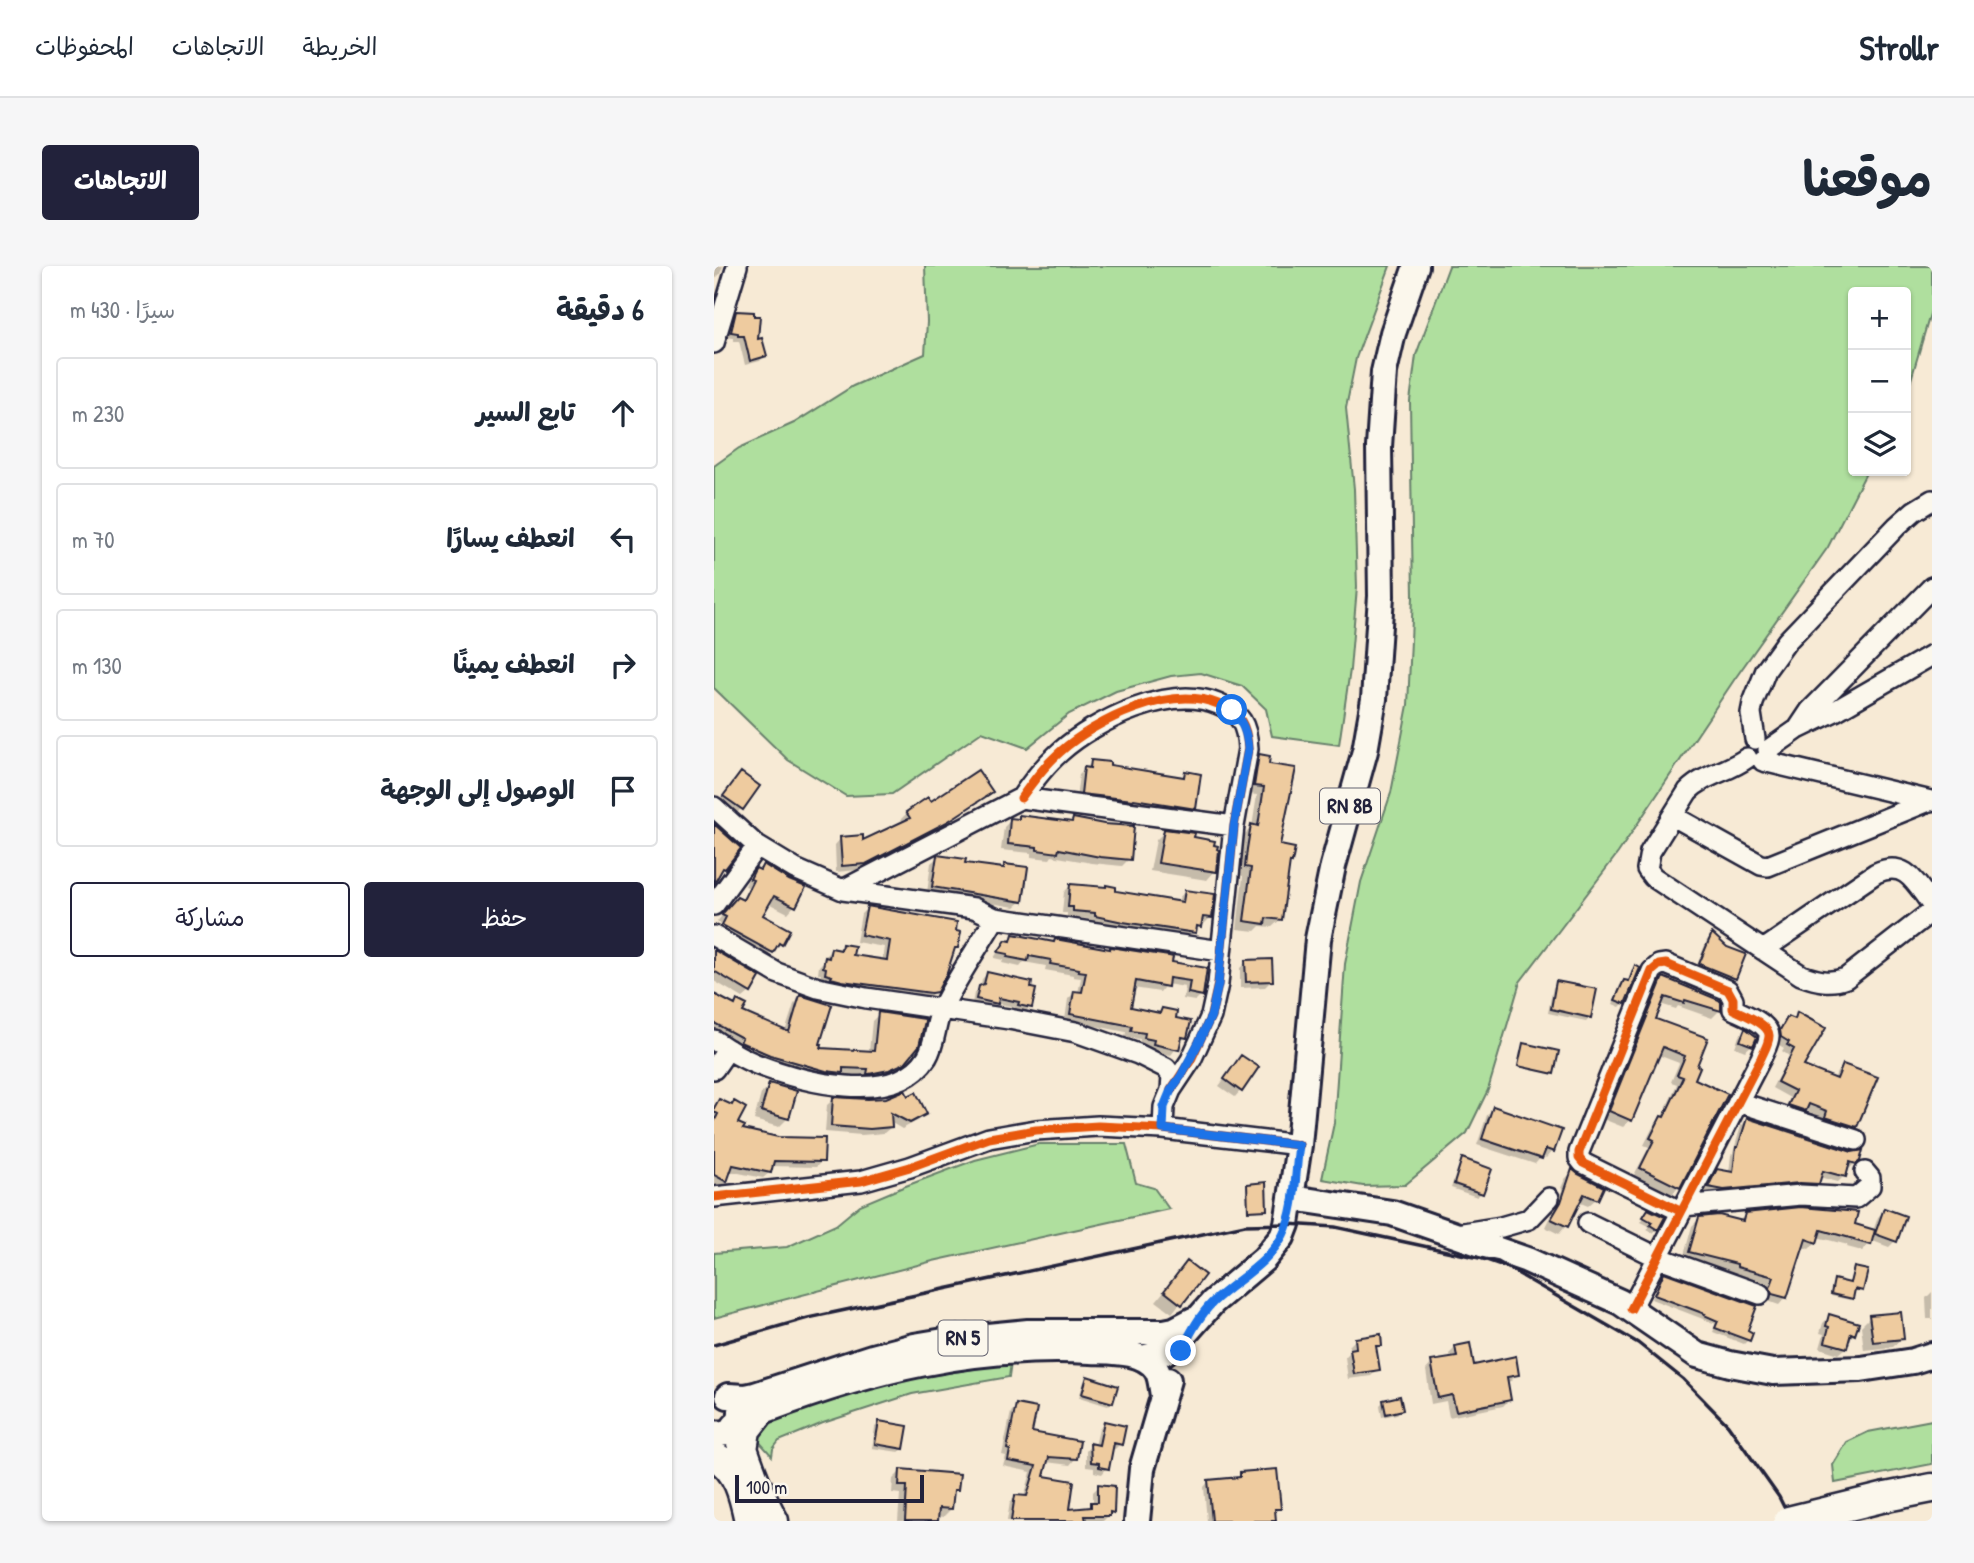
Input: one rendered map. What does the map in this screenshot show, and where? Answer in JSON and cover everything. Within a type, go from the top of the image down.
[{"type":"highway","points":[[728,1437],[749,1521]]},
{"type":"highway","points":[[728,1437],[774,1521]]},
{"type":"highway","points":[[1788,1521],[1932,1488]]},
{"type":"main road","name":"RN 8B","points":[[1202,1314],[1264,1259],[1282,1237],[1287,1224],[1299,1145],[1318,939],[1333,866],[1365,751],[1374,699],[1381,596],[1379,447],[1384,372],[1393,333],[1416,266]]},
{"type":"main road","points":[[1292,1198],[1392,1213],[1527,1259],[1631,1308],[1697,1354],[1730,1364],[1773,1372],[1861,1369],[1913,1361],[1932,1355]]},
{"type":"main road","points":[[1137,1521],[1142,1469],[1160,1370],[1202,1314]]},
{"type":"main road","name":"RN 5","points":[[721,1396],[755,1395],[872,1357],[946,1340],[1028,1332],[1164,1332],[1202,1314]]},
{"type":"main road","name":"RN 5","points":[[1114,1332],[1154,1344],[1160,1370]]},
{"type":"main road","name":"RN 5","points":[[728,1437],[876,1373],[946,1358],[1049,1349],[1115,1352],[1160,1370]]},
{"type":"main road","points":[[721,1396],[737,1403],[740,1408],[740,1419],[728,1437]]},
{"type":"street","points":[[714,343],[737,266]]},
{"type":"street","points":[[1758,752],[1751,713],[1766,670],[1780,650],[1897,526],[1932,500]]},
{"type":"street","points":[[1798,729],[1810,711],[1932,587]]},
{"type":"street","points":[[1932,655],[1740,763],[1696,783],[1688,791],[1650,852],[1647,869],[1653,877],[1801,975],[1824,982],[1836,982],[1846,978],[1932,911]]},
{"type":"street","points":[[843,890],[1021,798],[1042,769],[1062,751],[1105,722],[1163,699],[1184,697],[1209,700],[1232,710],[1243,723],[1248,749],[1234,826],[1218,985],[1211,1016],[1191,1060],[1171,1090],[1164,1107],[1163,1129]]},
{"type":"street","points":[[1758,752],[1931,801]]},
{"type":"street","points":[[1021,798],[1234,826]]},
{"type":"street","points":[[1673,816],[1761,865],[1768,866],[1931,801]]},
{"type":"street","points":[[714,807],[757,846],[795,869],[843,890],[974,908],[995,918],[1221,951]]},
{"type":"street","points":[[714,905],[757,846]]},
{"type":"street","points":[[1763,950],[1884,869],[1908,872],[1932,905]]},
{"type":"street","points":[[714,1069],[721,1045],[755,1064],[795,1076],[856,1088],[901,1079],[917,1069],[927,1056],[941,1009],[995,918]]},
{"type":"street","points":[[714,936],[777,973],[818,988],[1076,1032],[1138,1054],[1166,1068],[1172,1076],[1171,1090]]},
{"type":"street","points":[[1631,1308],[1681,1209],[1761,1058],[1769,1037],[1769,1030],[1763,1024],[1734,1009],[1728,990],[1666,964],[1659,965],[1652,971],[1579,1152],[1583,1163],[1681,1209],[1801,1195],[1856,1198],[1870,1186],[1870,1178],[1865,1172]]},
{"type":"street","points":[[1738,1102],[1856,1140]]},
{"type":"street","points":[[714,1197],[861,1181],[910,1167],[989,1138],[1098,1126],[1163,1129],[1299,1145]]},
{"type":"street","points":[[1457,1234],[1501,1227],[1529,1219],[1549,1198]]},
{"type":"street","points":[[1588,1223],[1657,1257],[1760,1294]]},
{"type":"green space","points":[[925,266],[1390,266],[1356,358],[1346,408],[1354,489],[1357,587],[1350,670],[1339,745],[1272,736],[1266,709],[1242,686],[1201,673],[1171,676],[1116,691],[1069,714],[1027,748],[982,732],[892,794],[846,796],[788,760],[714,688],[714,466],[739,448],[794,423],[853,386],[925,354]]},
{"type":"green space","points":[[1449,266],[1932,266],[1932,307],[1911,380],[1911,287],[1848,287],[1848,476],[1864,476],[1828,547],[1734,680],[1618,853],[1520,982],[1488,1090],[1467,1133],[1405,1185],[1363,1186],[1322,1179],[1334,1123],[1345,964],[1361,882],[1391,793],[1408,705],[1413,597],[1410,401],[1416,355]]},
{"type":"green space","points":[[1039,1144],[1126,1144],[1136,1183],[1154,1188],[1169,1209],[933,1261],[714,1318],[714,1253],[787,1247],[836,1225],[860,1205],[903,1187],[975,1160]]},
{"type":"green space","points":[[1011,1363],[1009,1377],[912,1394],[823,1423],[779,1441],[772,1456],[756,1438],[767,1424],[815,1405],[859,1392],[897,1381]]},
{"type":"green space","points":[[1932,1420],[1932,1464],[1835,1483],[1833,1465],[1847,1442],[1868,1432]]},
{"type":"building","points":[[736,311],[754,312],[754,316],[760,316],[758,339],[762,338],[767,356],[750,361],[744,336],[731,332]]},
{"type":"building","points":[[1259,754],[1270,756],[1269,764],[1296,768],[1280,845],[1295,848],[1292,863],[1290,862],[1282,920],[1266,918],[1265,924],[1244,921],[1251,868],[1245,867],[1247,849],[1251,824],[1258,826],[1264,787],[1254,786]]},
{"type":"building","points":[[1091,760],[1184,777],[1185,771],[1201,774],[1196,809],[1081,794],[1084,767],[1090,768]]},
{"type":"building","points":[[978,770],[993,792],[947,822],[866,864],[842,866],[840,837],[863,835],[863,840],[910,818],[906,812],[928,797],[931,801]]},
{"type":"building","points":[[741,772],[760,786],[743,810],[723,796]]},
{"type":"building","points":[[1019,815],[1072,822],[1073,818],[1134,826],[1131,860],[1059,849],[1058,853],[1037,850],[1037,847],[1008,844],[1010,818],[1019,819]]},
{"type":"building","points":[[714,824],[741,848],[725,869],[723,868],[714,884]]},
{"type":"building","points":[[1164,829],[1195,833],[1194,837],[1215,841],[1214,845],[1218,846],[1219,850],[1217,872],[1158,863]]},
{"type":"building","points":[[937,855],[966,859],[965,863],[1004,868],[1004,864],[1028,867],[1023,902],[932,887]]},
{"type":"building","points":[[763,864],[806,887],[796,907],[774,896],[763,915],[790,930],[782,945],[779,943],[773,953],[722,925],[726,917],[723,913],[737,897],[743,900],[753,880],[750,879],[754,871],[756,868],[760,870]]},
{"type":"building","points":[[1070,884],[1106,885],[1116,887],[1116,891],[1183,902],[1185,890],[1215,894],[1212,918],[1203,917],[1201,927],[1197,926],[1196,933],[1073,911],[1073,907],[1068,907]]},
{"type":"building","points":[[867,906],[957,922],[956,931],[961,932],[958,948],[955,948],[937,992],[842,981],[825,974],[825,957],[829,958],[831,948],[841,950],[842,944],[855,946],[853,955],[887,960],[890,941],[861,935]]},
{"type":"building","points":[[1712,933],[1727,947],[1746,954],[1736,979],[1699,964]]},
{"type":"building","points":[[1013,934],[1054,942],[1055,939],[1169,956],[1173,957],[1172,962],[1207,968],[1203,996],[1188,993],[1190,981],[1169,978],[1168,987],[1136,981],[1131,1007],[1160,1013],[1162,1008],[1177,1011],[1176,1018],[1191,1021],[1187,1038],[1182,1037],[1179,1050],[1153,1044],[1154,1040],[1144,1038],[1145,1033],[1131,1031],[1132,1026],[1070,1014],[1074,991],[1082,992],[1086,972],[1050,964],[1051,960],[1029,956],[1028,961],[1007,957],[1008,954],[998,952],[1006,940],[1011,941]]},
{"type":"building","points":[[714,950],[760,977],[751,993],[714,971]]},
{"type":"building","points":[[1272,959],[1273,981],[1246,982],[1245,960]]},
{"type":"building","points":[[1635,965],[1640,968],[1625,1004],[1615,1000],[1624,980],[1629,981]]},
{"type":"building","points":[[987,972],[1032,982],[1031,988],[1036,989],[1032,1008],[999,998],[998,1004],[976,999],[979,986],[984,984]]},
{"type":"building","points":[[1663,977],[1721,1002],[1721,1011],[1665,997],[1656,1019],[1708,1038],[1695,1079],[1728,1094],[1680,1188],[1640,1168],[1654,1140],[1650,1138],[1661,1116],[1664,1117],[1683,1077],[1677,1075],[1685,1056],[1663,1047],[1632,1121],[1609,1111]]},
{"type":"building","points":[[1556,981],[1597,989],[1591,1018],[1551,1009]]},
{"type":"building","points":[[714,994],[735,1005],[737,1000],[747,1005],[743,1012],[789,1032],[800,995],[832,1005],[821,1048],[874,1051],[878,1012],[925,1021],[919,1046],[905,1063],[869,1074],[868,1069],[843,1068],[843,1073],[826,1071],[770,1055],[740,1042],[742,1038],[714,1023]]},
{"type":"building","points":[[1797,1012],[1826,1028],[1804,1066],[1837,1079],[1843,1064],[1878,1077],[1857,1127],[1825,1117],[1827,1111],[1809,1104],[1806,1111],[1788,1105],[1795,1091],[1777,1082],[1794,1049],[1781,1037],[1780,1030],[1788,1016],[1795,1019]]},
{"type":"building","points":[[1745,1028],[1757,1037],[1753,1046],[1740,1041]]},
{"type":"building","points":[[1523,1043],[1559,1051],[1554,1074],[1518,1066]]},
{"type":"building","points":[[1241,1055],[1259,1067],[1242,1092],[1224,1079]]},
{"type":"building","points":[[769,1083],[797,1091],[789,1119],[761,1111]]},
{"type":"building","points":[[905,1090],[908,1096],[916,1092],[927,1114],[910,1123],[891,1113],[892,1127],[870,1129],[831,1126],[833,1097],[886,1098]]},
{"type":"building","points":[[719,1099],[732,1105],[734,1101],[746,1108],[738,1123],[745,1126],[743,1129],[778,1137],[825,1138],[824,1162],[774,1161],[771,1173],[733,1165],[727,1182],[714,1175],[714,1122],[718,1114],[714,1112],[714,1108]]},
{"type":"building","points":[[1493,1106],[1562,1130],[1554,1152],[1546,1149],[1542,1159],[1482,1139]]},
{"type":"building","points":[[1747,1118],[1852,1152],[1863,1150],[1860,1161],[1856,1164],[1850,1162],[1846,1177],[1823,1171],[1819,1184],[1800,1183],[1724,1190],[1708,1187],[1717,1169],[1733,1172],[1736,1147]]},
{"type":"building","points":[[1462,1158],[1492,1169],[1483,1194],[1454,1184]]},
{"type":"building","points":[[1572,1169],[1604,1187],[1598,1200],[1584,1194],[1568,1227],[1551,1219],[1561,1202]]},
{"type":"building","points":[[1266,1182],[1267,1210],[1248,1211],[1247,1184]]},
{"type":"building","points":[[1801,1207],[1858,1212],[1855,1224],[1875,1230],[1871,1245],[1821,1230],[1817,1243],[1806,1239],[1787,1298],[1772,1294],[1770,1288],[1774,1277],[1689,1252],[1699,1217],[1719,1215],[1743,1221],[1745,1213]]},
{"type":"building","points":[[1884,1208],[1906,1216],[1897,1242],[1875,1234]]},
{"type":"building","points":[[1648,1209],[1665,1217],[1658,1230],[1650,1225],[1652,1222],[1643,1217]]},
{"type":"building","points":[[1187,1261],[1205,1275],[1182,1305],[1164,1291]]},
{"type":"building","points":[[1854,1267],[1868,1270],[1863,1291],[1855,1289],[1853,1299],[1831,1294],[1834,1279],[1850,1283]]},
{"type":"building","points":[[1664,1272],[1757,1306],[1748,1330],[1753,1333],[1750,1341],[1715,1328],[1718,1321],[1705,1314],[1654,1295]]},
{"type":"building","points":[[1901,1312],[1904,1339],[1873,1342],[1869,1315]]},
{"type":"building","points":[[1829,1314],[1859,1323],[1855,1335],[1851,1333],[1847,1348],[1825,1342]]},
{"type":"building","points":[[1381,1334],[1382,1346],[1376,1346],[1380,1370],[1354,1374],[1350,1349],[1356,1348],[1355,1338]]},
{"type":"building","points":[[1470,1343],[1474,1365],[1516,1356],[1519,1375],[1507,1377],[1511,1400],[1456,1411],[1452,1395],[1438,1398],[1431,1361],[1457,1357],[1455,1346]]},
{"type":"building","points":[[1087,1376],[1118,1386],[1113,1403],[1082,1394]]},
{"type":"building","points":[[1400,1396],[1403,1410],[1386,1414],[1383,1400]]},
{"type":"building","points":[[1016,1404],[1037,1408],[1032,1432],[1080,1441],[1077,1459],[1049,1457],[1044,1476],[1074,1481],[1070,1509],[1091,1507],[1091,1502],[1098,1502],[1098,1484],[1115,1486],[1114,1513],[1110,1512],[1110,1516],[1085,1516],[1086,1521],[1011,1521],[1015,1495],[1027,1496],[1036,1466],[1008,1461],[1010,1450],[1007,1449]]},
{"type":"building","points":[[879,1421],[908,1426],[904,1449],[875,1444]]},
{"type":"building","points":[[1104,1421],[1126,1426],[1122,1445],[1114,1443],[1109,1469],[1091,1462],[1090,1443],[1099,1445]]},
{"type":"building","points":[[900,1469],[960,1474],[958,1490],[954,1490],[952,1509],[939,1508],[938,1521],[905,1521],[907,1486],[899,1486]]},
{"type":"building","points":[[1277,1469],[1281,1509],[1275,1509],[1276,1521],[1212,1521],[1208,1480],[1240,1477],[1240,1472]]},
{"type":"railway","points":[[714,1345],[808,1318],[1245,1225],[1335,1227],[1498,1262],[1638,1343],[1683,1379],[1728,1425],[1779,1497],[1791,1521]]},
{"type":"cycle path","points":[[1021,798],[1049,763],[1075,740],[1113,717],[1134,708],[1156,702],[1199,699],[1232,711],[1241,721],[1248,749],[1234,826],[1218,984],[1211,1016],[1191,1060],[1171,1090]]},
{"type":"cycle path","points":[[1631,1309],[1769,1039],[1765,1027],[1733,1009],[1733,999],[1728,990],[1666,964],[1659,965],[1652,971],[1579,1152],[1579,1158],[1583,1163],[1680,1211]]},
{"type":"cycle path","points":[[714,1197],[861,1181],[910,1167],[989,1138],[1036,1130],[1098,1126],[1163,1129],[1299,1145]]},
{"type":"route","points":[[1181,1351],[1202,1314],[1264,1259],[1282,1237],[1292,1198],[1299,1145],[1163,1129],[1164,1107],[1171,1090],[1191,1060],[1211,1016],[1218,985],[1234,826],[1248,749],[1243,723],[1232,710]]}]
